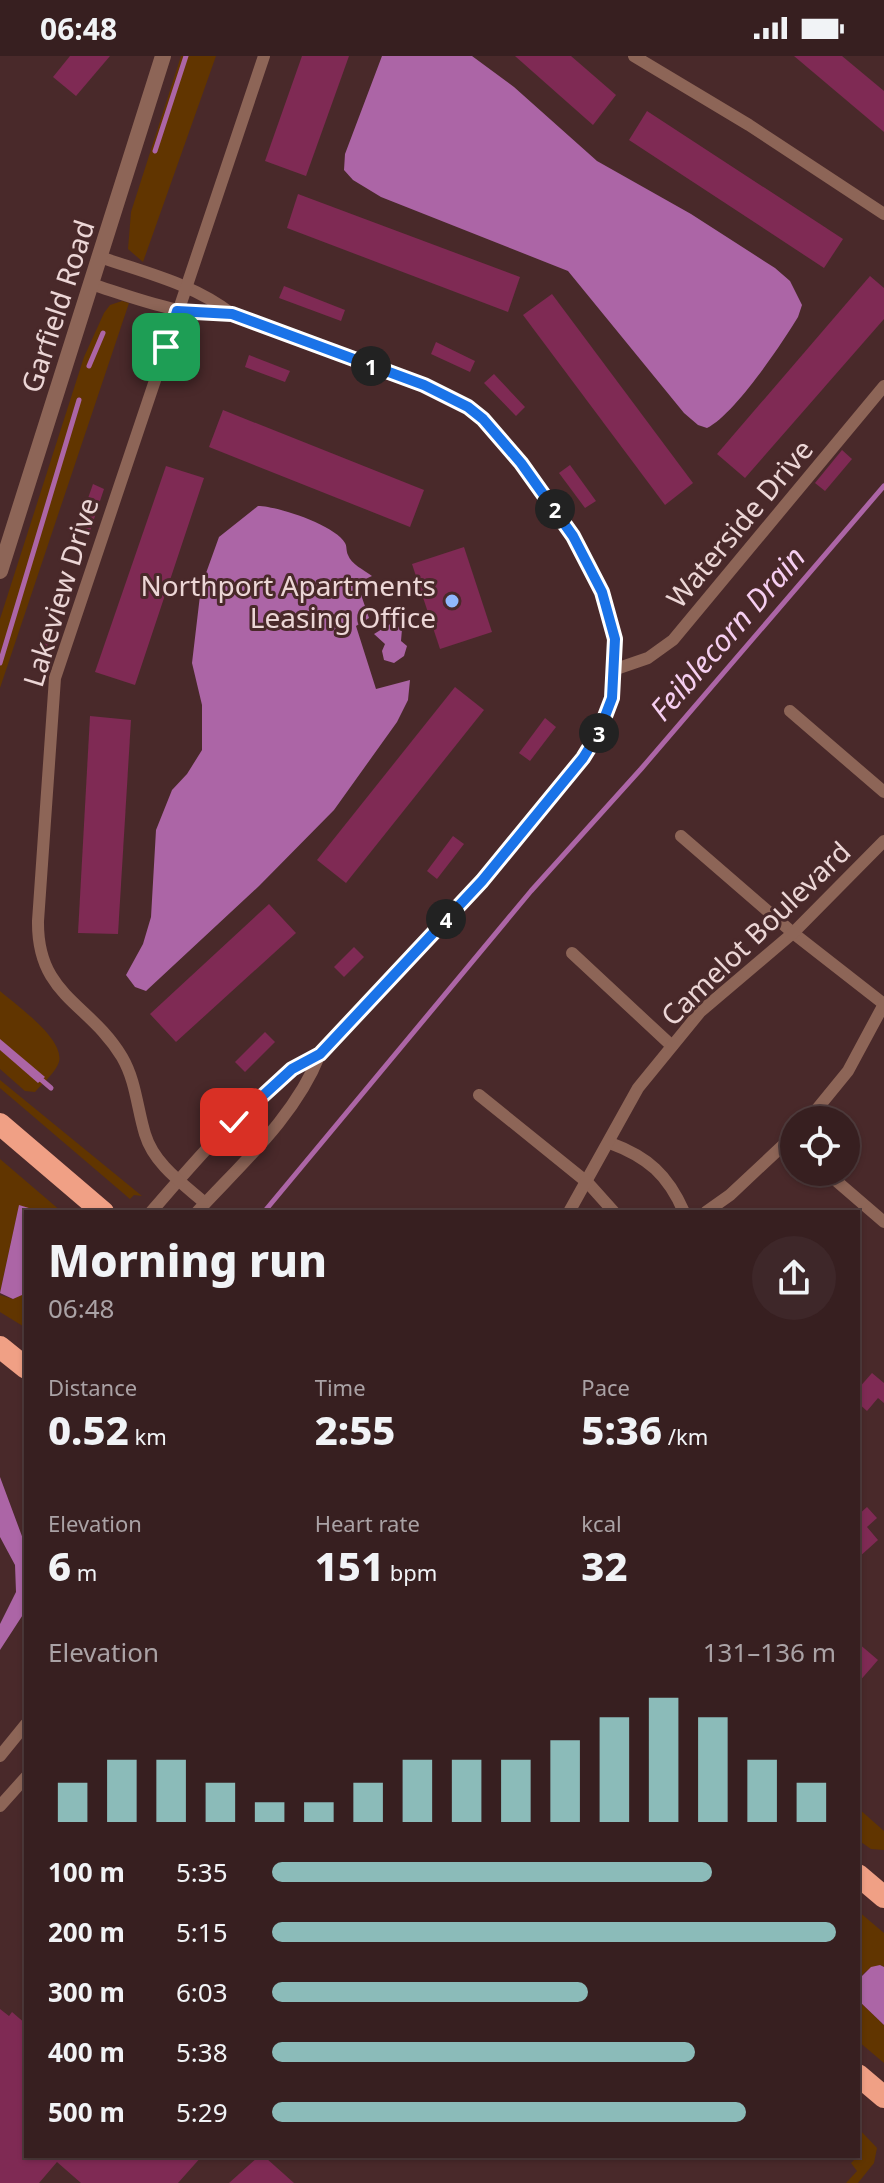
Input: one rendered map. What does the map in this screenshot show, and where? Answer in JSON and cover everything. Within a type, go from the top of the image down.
[{"type":"highway","points":[[0,1124],[101,1210]]},
{"type":"highway","points":[[0,1347],[24,1366]]},
{"type":"highway","points":[[860,1876],[883,1893]]},
{"type":"highway","points":[[860,2077],[884,2097]]},
{"type":"street","name":"Garfield Road","points":[[0,571],[163,56]]},
{"type":"street","name":"Lakeview Drive","points":[[201,1208],[150,1148],[124,1061],[102,1029],[59,991],[49,976],[38,943],[55,678],[264,56]]},
{"type":"street","points":[[634,56],[749,125],[884,214]]},
{"type":"street","points":[[100,257],[186,286],[211,297],[232,314]]},
{"type":"street","points":[[91,284],[177,311],[232,314],[448,395],[483,419],[544,494],[588,562],[615,639],[616,669],[606,716],[583,758],[490,872],[320,1054],[292,1069],[259,1098],[153,1210]]},
{"type":"street","name":"Waterside Drive","points":[[616,669],[648,658],[673,640],[884,386]]},
{"type":"street","points":[[790,711],[884,792]]},
{"type":"street","points":[[681,836],[793,933],[884,1004],[848,1071],[819,1106]]},
{"type":"street","name":"Camelot Boulevard","points":[[570,1210],[638,1088],[700,1012],[793,933],[884,841]]},
{"type":"street","points":[[572,953],[672,1046]]},
{"type":"street","points":[[201,1208],[289,1111],[308,1083],[320,1054]]},
{"type":"street","points":[[479,1095],[588,1183],[612,1210]]},
{"type":"street","points":[[610,1143],[633,1151],[664,1174],[683,1210]]},
{"type":"street","points":[[709,1210],[780,1150]]},
{"type":"street","points":[[842,1186],[884,1222]]},
{"type":"street","points":[[0,1756],[24,1726]]},
{"type":"street","points":[[0,1806],[24,1779]]},
{"type":"shaded area","points":[[181,56],[216,56],[143,262],[128,249],[131,212]]},
{"type":"shaded area","points":[[382,56],[472,56],[514,87],[597,161],[691,214],[790,281],[802,305],[798,317],[743,395],[718,421],[707,428],[698,425],[684,413],[568,271],[381,197],[353,180],[344,170],[345,154]]},
{"type":"shaded area","points":[[122,301],[129,303],[0,688],[0,619],[84,357],[104,313],[110,305]]},
{"type":"shaded area","points":[[258,506],[291,513],[330,530],[345,543],[352,561],[372,576],[357,583],[369,618],[356,626],[376,689],[410,680],[408,700],[397,722],[334,810],[259,886],[146,991],[135,987],[126,975],[143,944],[151,917],[156,830],[172,790],[202,750],[202,705],[192,663],[201,587],[219,537]]},
{"type":"shaded area","points":[[392,623],[402,629],[401,641],[407,646],[404,656],[394,663],[384,660],[382,651],[385,644],[374,634]]},
{"type":"shaded area","points":[[0,991],[38,1023],[55,1043],[59,1053],[57,1066],[35,1092],[25,1091],[0,1069]]},
{"type":"shaded area","points":[[0,1039],[45,1077],[38,1083],[0,1050]]},
{"type":"shaded area","points":[[0,1080],[142,1196],[134,1195],[130,1199],[0,1088]]},
{"type":"shaded area","points":[[0,1159],[60,1210],[34,1210],[19,1206],[0,1293]]},
{"type":"shaded area","points":[[19,1205],[35,1210],[24,1210],[22,1295],[13,1299],[0,1293]]},
{"type":"shaded area","points":[[24,1287],[24,1327],[0,1312],[0,1295],[13,1299],[21,1295]]},
{"type":"shaded area","points":[[0,1477],[24,1542],[24,1613],[0,1650],[0,1624],[16,1592],[15,1565],[0,1537]]},
{"type":"shaded area","points":[[860,1810],[884,1831],[884,1850],[871,1849],[860,1841]]},
{"type":"shaded area","points":[[860,1913],[884,1933],[884,1967],[880,1965],[860,1978]]},
{"type":"shaded area","points":[[871,1967],[884,1967],[884,2025],[860,2002],[860,1978]]},
{"type":"shaded area","points":[[860,2002],[884,2025],[884,2063],[860,2043]]},
{"type":"shaded area","points":[[860,2130],[877,2148],[874,2163],[858,2183],[846,2183],[857,2171],[851,2163],[860,2158]]},
{"type":"building","points":[[70,56],[110,56],[76,96],[53,77]]},
{"type":"building","points":[[302,56],[349,56],[306,176],[265,161]]},
{"type":"building","points":[[515,56],[571,56],[616,95],[593,125]]},
{"type":"building","points":[[794,56],[842,56],[884,91],[884,132]]},
{"type":"building","points":[[647,111],[843,239],[824,268],[629,140]]},
{"type":"building","points":[[298,194],[520,277],[508,312],[287,228]]},
{"type":"building","points":[[870,276],[884,288],[884,319],[745,478],[717,454]]},
{"type":"building","points":[[284,286],[345,310],[341,321],[279,298]]},
{"type":"building","points":[[552,294],[693,483],[665,505],[523,315]]},
{"type":"building","points":[[436,342],[475,361],[470,372],[431,354]]},
{"type":"building","points":[[249,355],[290,371],[285,382],[245,367]]},
{"type":"building","points":[[494,374],[525,407],[516,416],[484,383]]},
{"type":"building","points":[[223,410],[424,490],[410,527],[209,447]]},
{"type":"building","points":[[842,450],[852,459],[825,491],[815,483]]},
{"type":"building","points":[[570,465],[596,501],[585,508],[559,473]]},
{"type":"building","points":[[166,466],[204,478],[135,685],[95,672]]},
{"type":"building","points":[[93,484],[104,489],[90,531],[78,527]]},
{"type":"building","points":[[464,547],[492,632],[440,649],[412,564]]},
{"type":"building","points":[[47,621],[59,625],[45,667],[33,663]]},
{"type":"building","points":[[455,687],[484,710],[346,883],[317,860]]},
{"type":"building","points":[[90,716],[131,720],[118,934],[78,933]]},
{"type":"building","points":[[545,718],[556,727],[530,761],[519,753]]},
{"type":"building","points":[[453,836],[464,844],[437,879],[427,871]]},
{"type":"building","points":[[269,904],[296,933],[176,1042],[150,1014]]},
{"type":"building","points":[[354,947],[364,957],[344,977],[334,967]]},
{"type":"building","points":[[265,1032],[275,1042],[245,1072],[235,1062]]},
{"type":"building","points":[[872,1373],[884,1383],[884,1403],[878,1398],[867,1411],[860,1405],[860,1387]]},
{"type":"building","points":[[867,1507],[877,1518],[867,1527],[878,1540],[860,1556],[860,1513]]},
{"type":"building","points":[[860,1645],[878,1660],[860,1681]]},
{"type":"building","points":[[0,2009],[9,2016],[12,2012],[24,2022],[24,2158],[200,2158],[178,2183],[81,2183],[57,2162],[39,2183],[0,2183]]},
{"type":"building","points":[[257,2158],[266,2158],[294,2183],[229,2183]]},
{"type":"waterway","points":[[155,151],[186,56]]},
{"type":"waterway","points":[[89,366],[103,333]]},
{"type":"waterway","points":[[0,663],[79,400]]},
{"type":"waterway","name":"Feiblecorn Drain","points":[[266,1210],[531,891],[641,769],[884,486]]},
{"type":"waterway","points":[[37,1076],[51,1088]]},
{"type":"place","name":"Northport Apartments Leasing Office","points":[[452,601]]},
{"type":"route","points":[[166,347],[177,311],[207,316],[232,314],[424,385],[468,407],[483,419],[521,463],[573,536],[602,592],[615,639],[616,669],[612,698],[599,732],[583,758],[482,881],[320,1054],[292,1069],[234,1122]]}]
